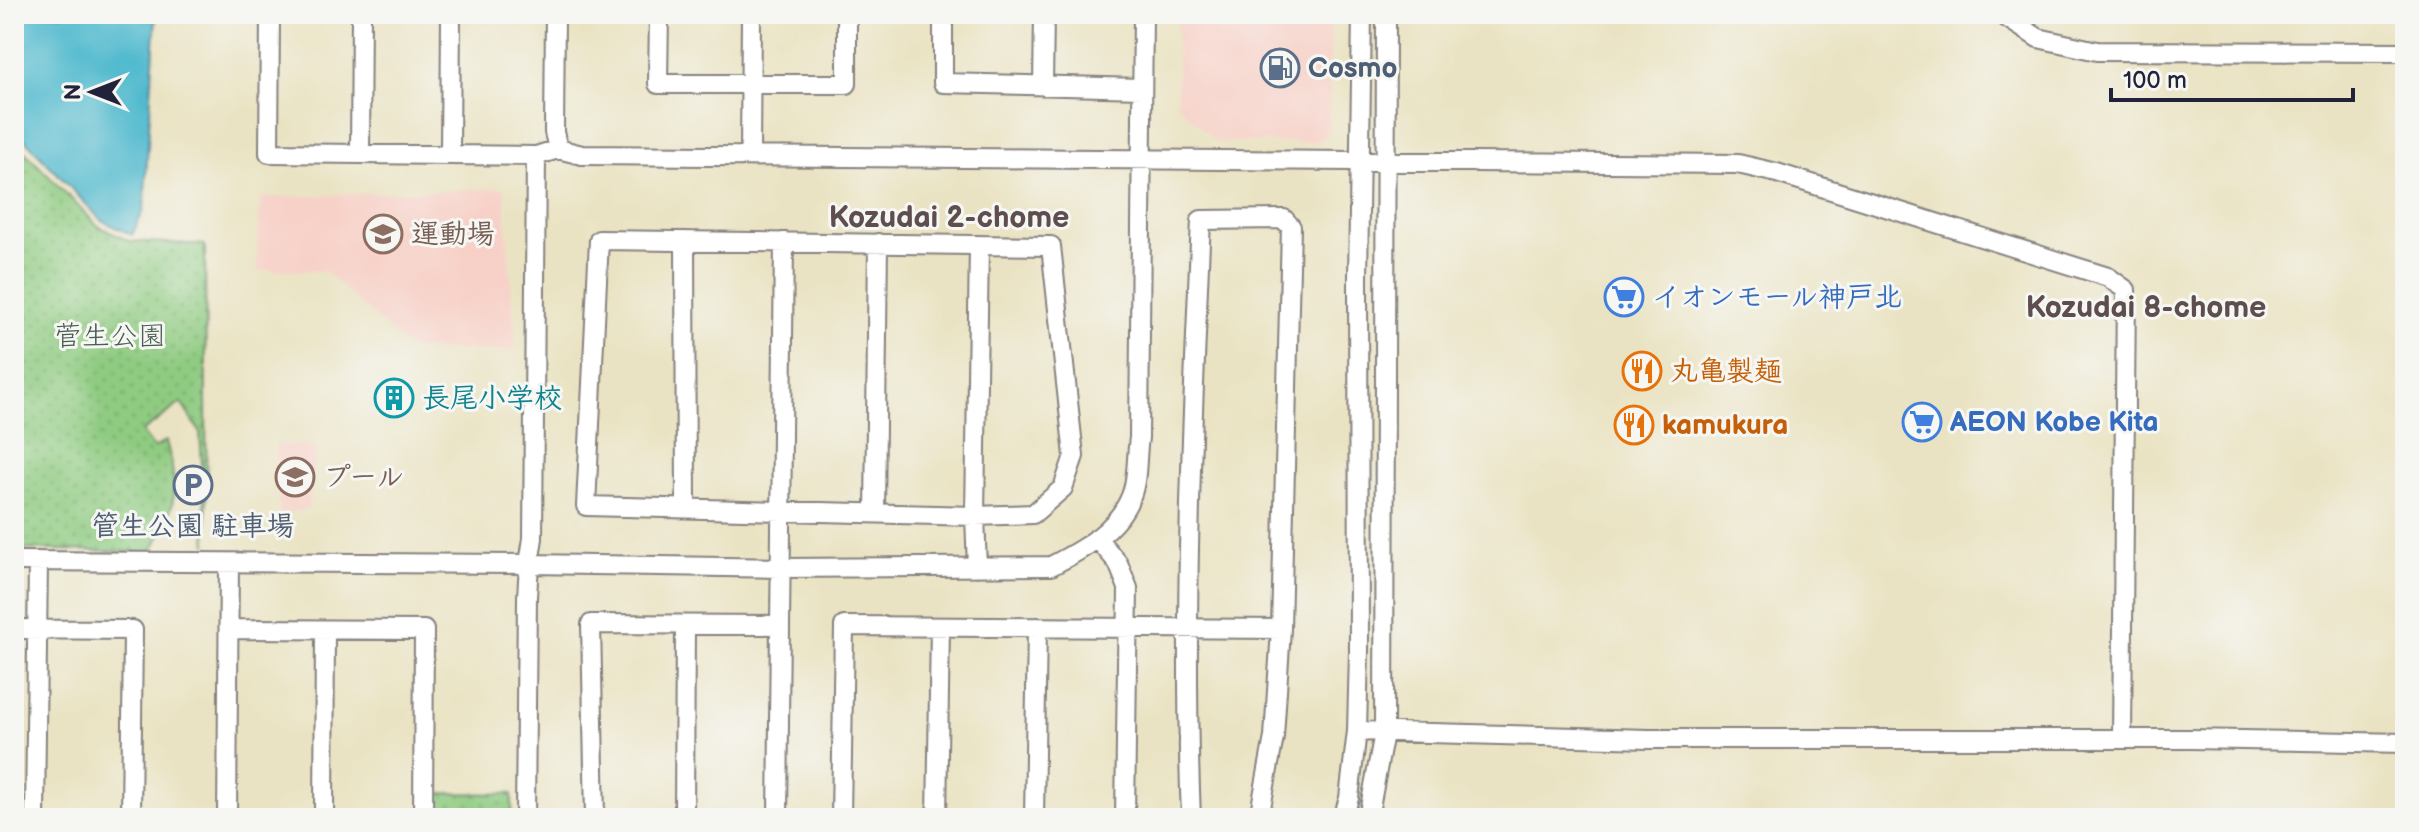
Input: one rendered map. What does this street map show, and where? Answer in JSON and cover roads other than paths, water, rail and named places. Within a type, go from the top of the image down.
[{"type":"street","points":[[270,14],[269,153],[536,156],[558,149],[582,155],[1738,164],[1777,173],[2108,277],[2126,290],[2122,739]]},
{"type":"street","points":[[360,154],[361,14]]},
{"type":"street","points":[[450,153],[451,14]]},
{"type":"street","points":[[555,14],[554,132],[558,149]]},
{"type":"street","points":[[659,14],[658,84],[847,84],[847,14]]},
{"type":"street","points":[[750,156],[751,14]]},
{"type":"street","points":[[943,14],[943,83],[1142,88]]},
{"type":"street","points":[[1043,86],[1044,14]]},
{"type":"street","points":[[14,561],[782,568],[1051,566],[1112,526],[1132,495],[1139,438],[1143,14]]},
{"type":"street","points":[[1343,818],[1349,798],[1357,731],[1362,14]]},
{"type":"street","points":[[1368,818],[1384,733],[1383,161],[1386,14]]},
{"type":"street","points":[[2001,14],[2038,38],[2097,51],[2405,52]]},
{"type":"street","points":[[525,818],[527,597],[533,538],[536,156]]},
{"type":"street","points":[[1191,818],[1187,709],[1192,399],[1201,220],[1284,219],[1291,227],[1281,629],[1274,737],[1259,818]]},
{"type":"street","points":[[599,240],[784,242],[1051,246],[1074,456],[1063,488],[1033,514],[975,516],[586,506],[599,240]]},
{"type":"street","points":[[685,241],[686,508]]},
{"type":"street","points":[[778,818],[784,242]]},
{"type":"street","points":[[875,513],[878,243]]},
{"type":"street","points":[[977,567],[979,245]]},
{"type":"street","points":[[1097,538],[1118,563],[1128,588],[1125,818]]},
{"type":"street","points":[[35,818],[38,561]]},
{"type":"street","points":[[227,818],[229,563]]},
{"type":"street","points":[[595,818],[591,624],[780,625]]},
{"type":"street","points":[[684,818],[685,625]]},
{"type":"street","points":[[841,818],[844,626],[1281,629]]},
{"type":"street","points":[[937,818],[940,627]]},
{"type":"street","points":[[1034,818],[1037,627]]},
{"type":"street","points":[[14,629],[133,630],[131,818]]},
{"type":"street","points":[[229,629],[424,630],[423,818]]},
{"type":"street","points":[[324,818],[325,630]]},
{"type":"street","points":[[1357,731],[1649,739],[2122,739],[2405,743]]},
{"type":"water","points":[[14,14],[156,14],[144,210],[132,235],[101,220],[14,128]]},
{"type":"place","name":"Cosmo","points":[[1280,68]]},
{"type":"place","name":"運動場","points":[[383,234]]},
{"type":"place","name":"イオンモール神戸北","points":[[1624,297]]},
{"type":"place","name":"丸亀製麺","points":[[1642,371]]},
{"type":"place","name":"長尾小学校","points":[[394,398]]},
{"type":"place","name":"AEON Kobe Kita","points":[[1922,422]]},
{"type":"place","name":"kamukura","points":[[1634,425]]},
{"type":"place","name":"プール","points":[[295,477]]},
{"type":"place","name":"管生公園 駐車場","points":[[193,485]]},
{"type":"district","name":"Kozudai 2-chome","points":[[949,218]]},
{"type":"district","name":"Kozudai 8-chome","points":[[2146,308]]},
{"type":"park label","name":"菅生公園","points":[[110,336]]}]
